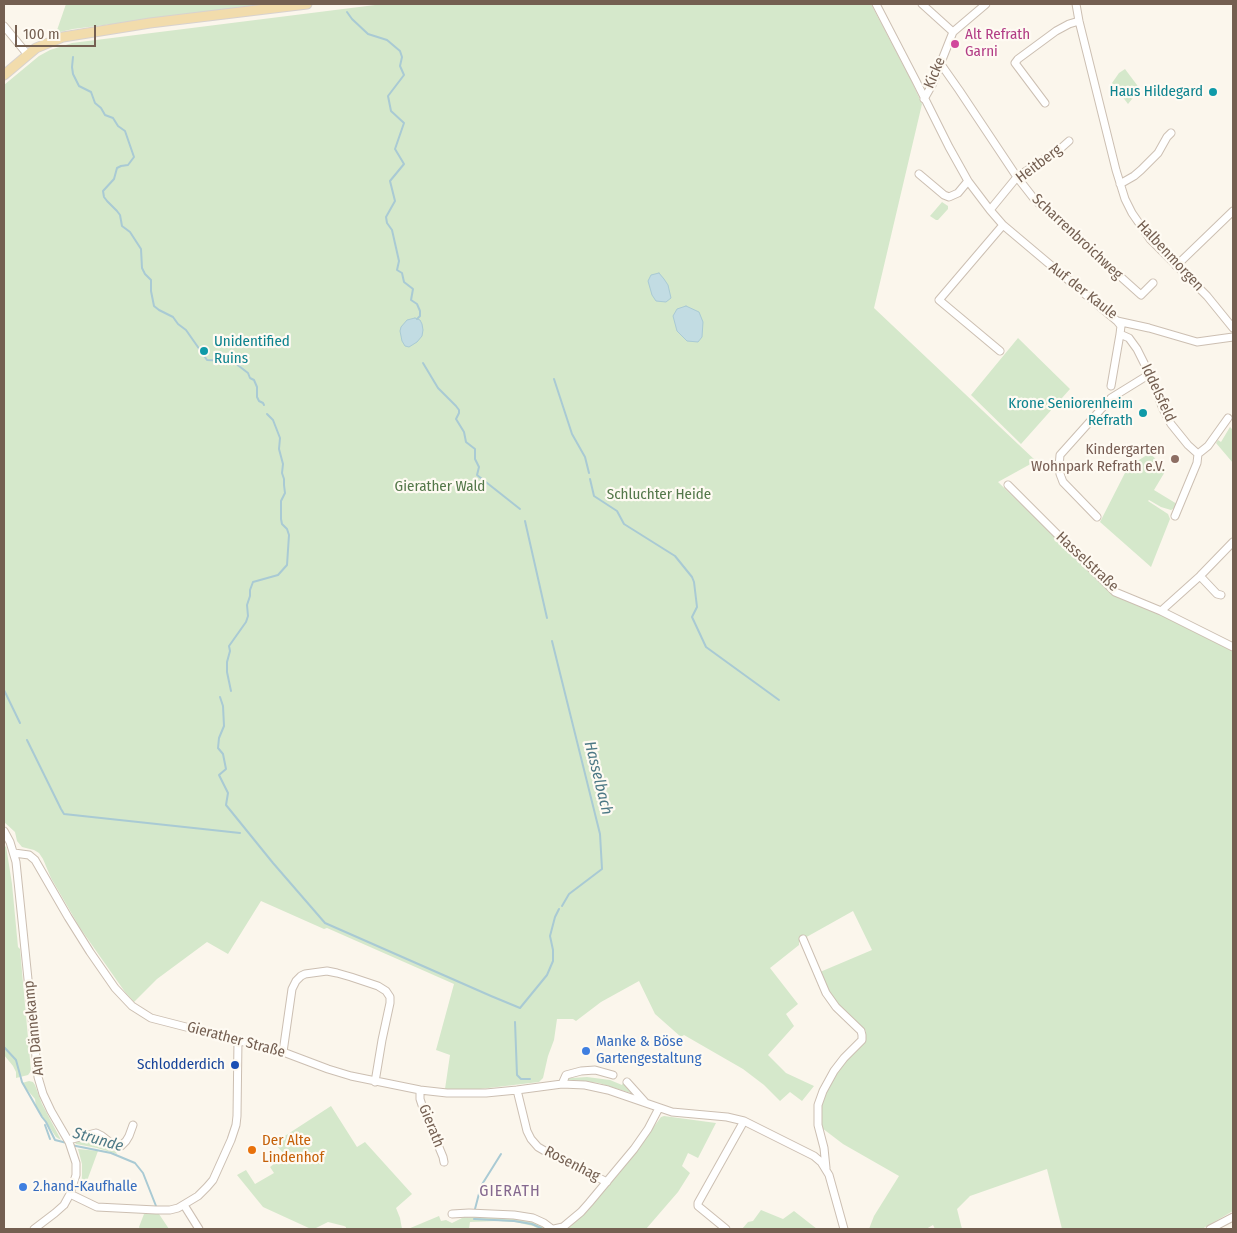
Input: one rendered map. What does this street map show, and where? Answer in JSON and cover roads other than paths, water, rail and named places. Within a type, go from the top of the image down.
[{"type":"main road","points":[[4,75],[39,46],[66,36],[150,23],[308,4]]},
{"type":"street","name":"Auf der Kaule","points":[[876,4],[949,148],[968,181],[1002,225],[1117,321],[1197,342],[1233,337]]},
{"type":"street","points":[[922,4],[953,32]]},
{"type":"street","name":"Kicke","points":[[924,99],[953,32],[986,4]]},
{"type":"street","name":"Halbenmorgen","points":[[1076,4],[1078,20],[1120,184],[1132,214],[1141,228],[1207,296],[1233,328]]},
{"type":"street","points":[[1045,103],[1015,63],[1056,30],[1078,20]]},
{"type":"street","points":[[4,26],[28,54]]},
{"type":"street","name":"Scharrenbroichweg","points":[[940,63],[1017,177],[1035,200],[1141,295],[1152,283]]},
{"type":"street","points":[[1120,184],[1141,170],[1158,153],[1171,133]]},
{"type":"street","name":"Heitberg","points":[[990,210],[1017,177],[1069,141]]},
{"type":"street","points":[[919,174],[949,197],[958,193],[968,181]]},
{"type":"street","points":[[1176,266],[1233,211]]},
{"type":"street","points":[[1000,351],[939,300],[1002,225]]},
{"type":"street","points":[[1111,386],[1121,326],[1117,321]]},
{"type":"street","name":"Iddelsfeld","points":[[1120,334],[1129,338],[1137,349],[1150,375],[1163,410],[1171,424],[1198,454]]},
{"type":"street","points":[[1097,517],[1063,482],[1059,467],[1060,455],[1111,398],[1150,375]]},
{"type":"street","points":[[1174,516],[1198,454],[1208,446],[1228,418]]},
{"type":"street","name":"Hasselstraße","points":[[1008,485],[1115,592],[1161,611],[1233,647]]},
{"type":"street","points":[[1161,611],[1200,576],[1233,542]]},
{"type":"street","points":[[1200,576],[1217,594],[1221,595]]},
{"type":"street","points":[[4,831],[14,853]]},
{"type":"street","name":"Gierather Straße","points":[[14,853],[29,855],[34,860],[90,952],[115,988],[132,1006],[152,1018],[283,1052],[328,1069],[376,1082],[420,1090],[447,1093],[486,1093],[562,1084],[585,1085],[608,1090],[672,1112],[727,1117],[744,1121],[814,1156],[826,1168]]},
{"type":"street","name":"Am Dännekamp","points":[[14,853],[38,1077],[50,1111],[70,1144],[76,1163],[76,1175],[70,1194]]},
{"type":"street","points":[[803,939],[826,993],[836,1007],[861,1031],[862,1035],[862,1040],[834,1071],[818,1105],[818,1125],[824,1148],[826,1168],[844,1229]]},
{"type":"street","points":[[283,1052],[292,989],[300,976],[327,971],[351,977],[378,986],[386,991],[390,997],[376,1082]]},
{"type":"street","points":[[34,1229],[55,1213],[70,1194],[97,1206],[159,1210],[170,1210],[184,1205],[198,1196],[213,1180],[231,1140],[238,1116],[238,1040]]},
{"type":"street","name":"Gierather Straße","points":[[562,1084],[566,1075],[581,1071],[595,1070],[613,1075]]},
{"type":"street","name":"Gierather Straße","points":[[627,1082],[647,1104]]},
{"type":"street","name":"Gierath","points":[[420,1090],[420,1099],[444,1162]]},
{"type":"street","name":"Rosenhag","points":[[517,1090],[530,1139],[538,1147],[550,1154],[607,1182]]},
{"type":"street","points":[[452,1214],[514,1215],[533,1218],[553,1229],[563,1227],[581,1212],[634,1149],[648,1129],[659,1108]]},
{"type":"street","points":[[726,1229],[698,1206],[698,1202],[744,1121]]},
{"type":"street","points":[[70,1144],[96,1133],[115,1146],[121,1146],[129,1136],[132,1125]]},
{"type":"street","points":[[184,1205],[199,1229]]},
{"type":"street","points":[[1210,1229],[1233,1217]]},
{"type":"water","points":[[659,273],[668,285],[671,298],[666,302],[656,301],[648,281],[651,275]]},
{"type":"water","points":[[686,306],[699,312],[703,322],[702,337],[698,342],[687,341],[677,331],[673,316],[677,309]]},
{"type":"water","points":[[415,318],[420,320],[422,324],[422,336],[409,347],[405,346],[402,341],[401,327],[407,320]]},
{"type":"waterway","name":"Hasselbach","points":[[347,12],[368,34],[387,40],[400,51],[402,57],[400,66],[404,75],[388,96],[391,111],[404,123],[395,149],[404,164],[390,181],[395,201],[386,217],[387,223],[392,230],[399,261],[397,270],[402,273],[404,282],[413,289],[411,300],[417,304],[420,311],[420,316],[417,319]]},
{"type":"waterway","points":[[73,57],[73,74],[79,86],[91,92],[95,103],[105,115],[113,118],[118,126],[125,131],[134,157],[128,165],[117,168],[114,179],[103,191],[104,197],[120,215],[122,226],[130,232],[141,249],[142,268],[151,280],[154,306],[173,317],[186,330],[207,360],[235,363],[248,373],[257,387],[257,397],[264,405]]},
{"type":"waterway","name":"Hasselbach","points":[[423,363],[438,388],[459,410],[456,419],[464,432],[466,442],[475,449],[475,459],[479,467],[477,475],[520,509]]},
{"type":"waterway","points":[[554,379],[572,434],[585,457],[589,473]]},
{"type":"waterway","points":[[231,691],[227,672],[229,646],[246,622],[248,616],[247,605],[253,582],[278,575],[287,565],[289,535],[281,519],[281,501],[285,493],[282,473],[283,464],[279,449],[280,438],[273,420],[267,414]]},
{"type":"waterway","points":[[590,479],[594,496],[617,511],[624,524],[675,556],[692,577],[697,607],[692,617],[706,647],[779,700]]},
{"type":"waterway","name":"Hasselbach","points":[[525,521],[547,618]]},
{"type":"waterway","name":"Hasselbach","points":[[552,641],[600,834],[602,869],[569,894],[562,906]]},
{"type":"waterway","points":[[4,690],[20,723]]},
{"type":"waterway","points":[[220,697],[223,706],[224,726],[219,738],[218,748],[223,754],[226,769],[219,775],[228,793],[226,805],[325,923],[520,1008],[547,975],[553,961],[550,936],[559,909]]},
{"type":"waterway","points":[[27,740],[64,814],[240,833]]},
{"type":"waterway","name":"Hasselbach","points":[[515,1022],[517,1075],[521,1079],[530,1079]]},
{"type":"waterway","name":"Strunde","points":[[4,1047],[16,1060],[22,1082],[55,1140],[67,1143]]},
{"type":"waterway","name":"Strunde","points":[[45,1125],[50,1139]]},
{"type":"waterway","name":"Strunde","points":[[71,1145],[111,1153],[135,1163],[143,1173],[156,1206]]},
{"type":"waterway","name":"Hasselbach","points":[[475,1209],[481,1186],[501,1154]]},
{"type":"waterway","name":"Hasselbach","points":[[474,1219],[514,1221],[532,1224],[541,1228]]},
{"type":"place","name":"Alt Refrath Garni","points":[[955,44]]},
{"type":"place","name":"Haus Hildegard","points":[[1213,92]]},
{"type":"place","name":"Unidentified Ruins","points":[[204,351]]},
{"type":"place","name":"Krone Seniorenheim Refrath","points":[[1143,413]]},
{"type":"place","name":"Kindergarten Wohnpark Refrath e.V.","points":[[1175,459]]},
{"type":"place","name":"Manke & Böse Gartengestaltung","points":[[586,1051]]},
{"type":"place","name":"Schlodderdich","points":[[235,1065]]},
{"type":"place","name":"Der Alte Lindenhof","points":[[252,1150]]},
{"type":"place","name":"2.hand-Kaufhalle","points":[[23,1187]]},
{"type":"district","name":"GIERATH","points":[[510,1192]]},
{"type":"park label","name":"Gierather Wald","points":[[440,487]]},
{"type":"park label","name":"Schluchter Heide","points":[[659,495]]}]
